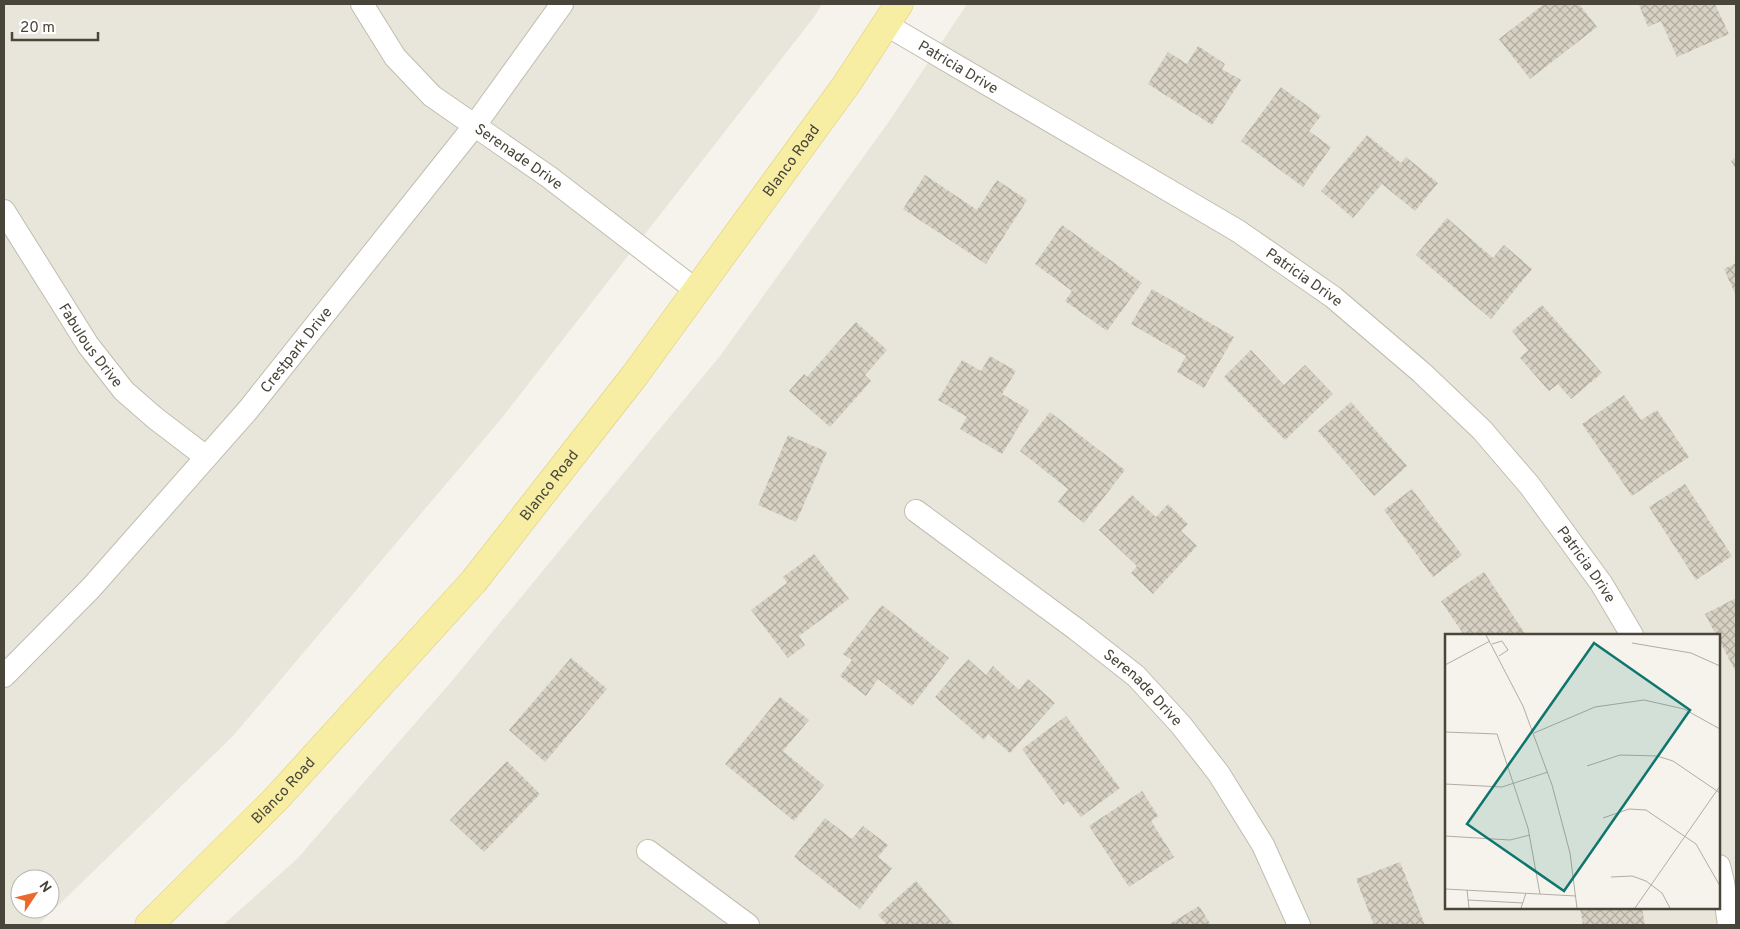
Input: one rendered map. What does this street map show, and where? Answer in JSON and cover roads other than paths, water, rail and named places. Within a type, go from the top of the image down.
[{"type":"main road","name":"Blanco Road","points":[[150,925],[276,799],[474,581],[635,375],[697,291],[846,85],[892,14]]},
{"type":"street","name":"Serenade Drive","points":[[362,4],[395,57],[432,96],[549,177],[697,291]]},
{"type":"street","name":"Crestpark Drive","points":[[4,676],[91,588],[248,410],[475,125],[562,4]]},
{"type":"street","name":"Patricia Drive","points":[[892,14],[1238,231],[1333,297],[1420,372],[1482,430],[1530,486],[1601,583],[1631,634]]},
{"type":"street","name":"Fabulous Drive","points":[[4,211],[88,346],[124,391],[155,418],[206,457]]},
{"type":"street","name":"Serenade Drive","points":[[916,511],[1076,629],[1136,676],[1168,711],[1219,774],[1263,846],[1299,925]]},
{"type":"street","points":[[648,851],[748,925]]},
{"type":"street","points":[[1720,869],[1724,882],[1729,925]]}]
